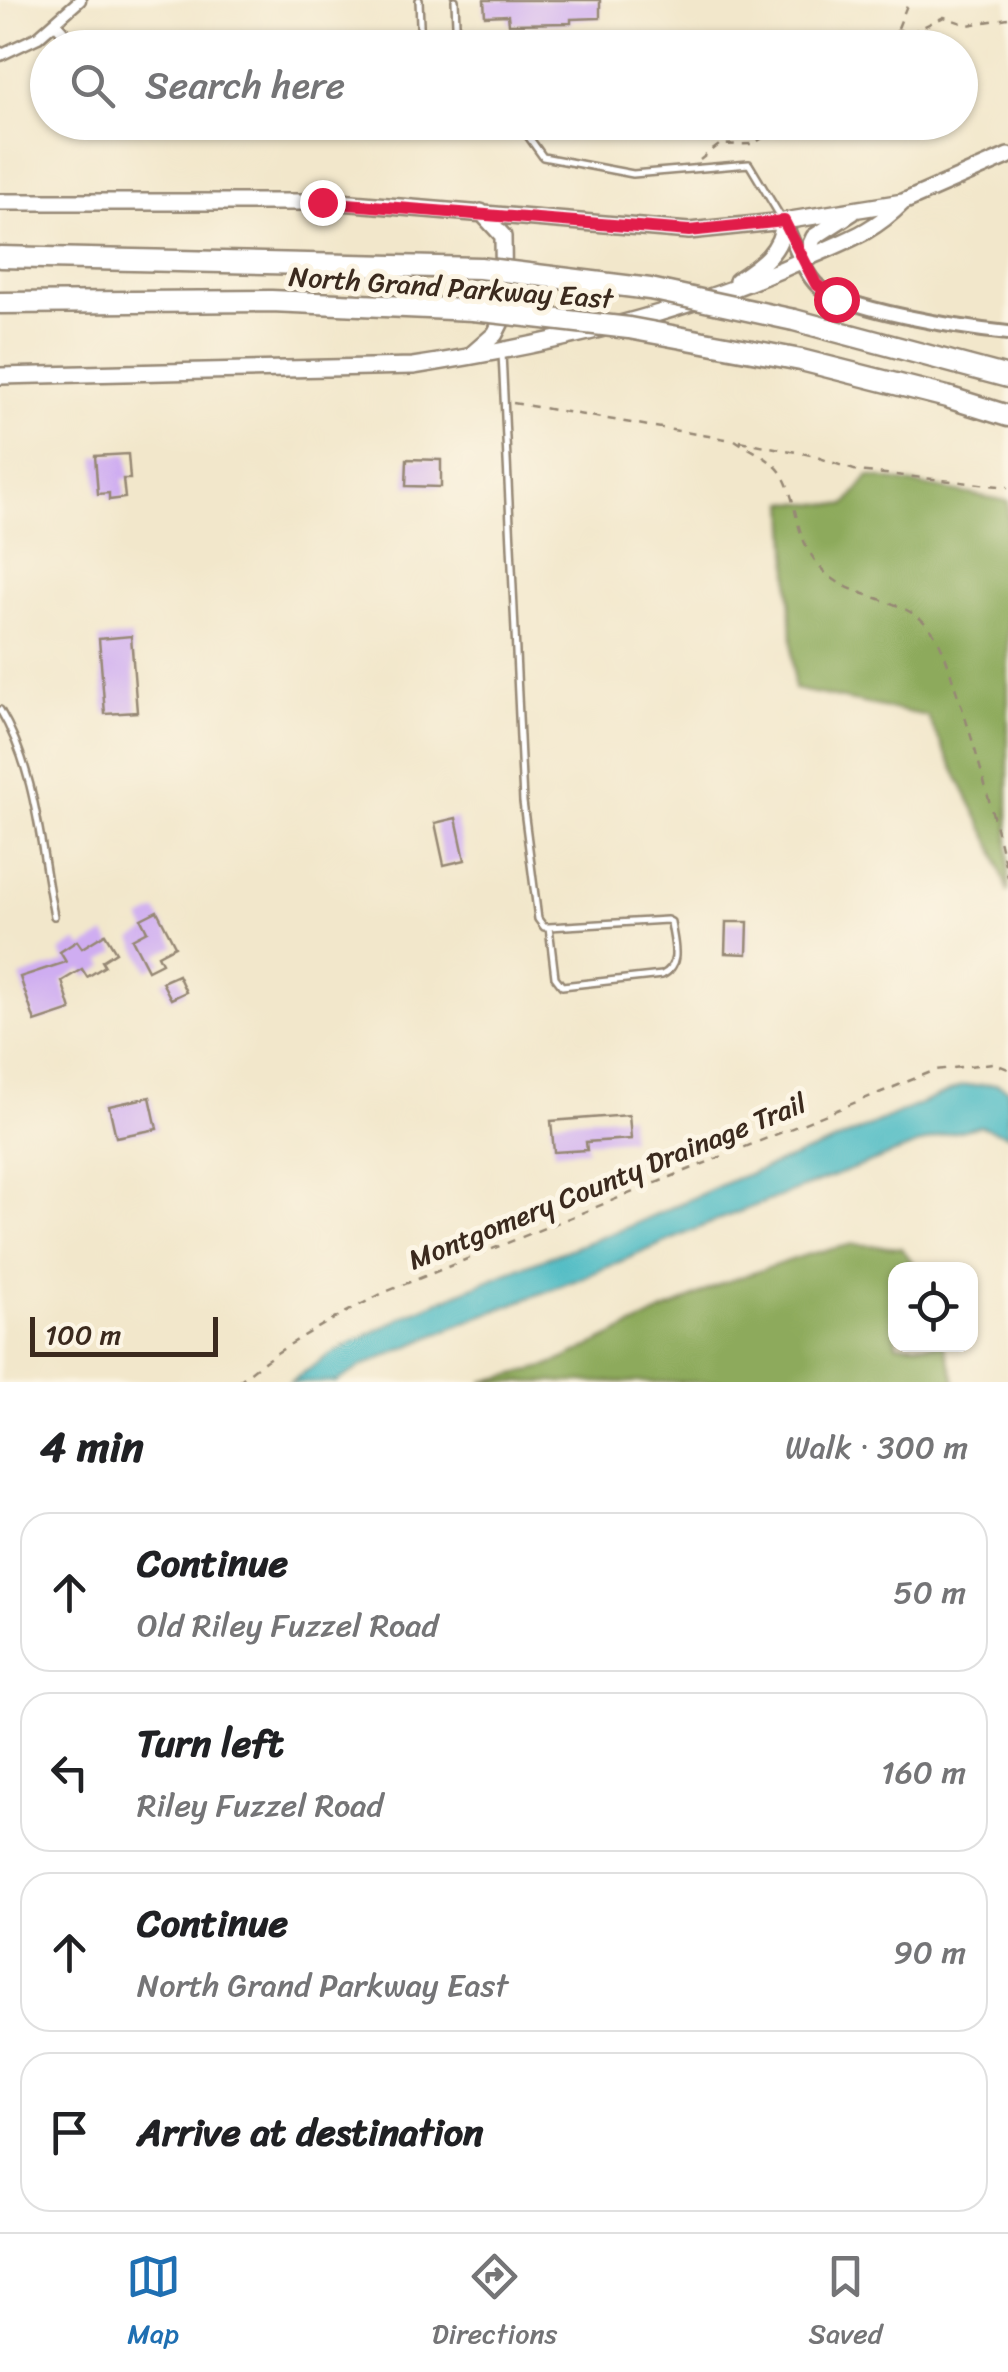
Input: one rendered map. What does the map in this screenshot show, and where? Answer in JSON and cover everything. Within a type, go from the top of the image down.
[{"type":"highway","name":"North Grand Parkway East","points":[[0,257],[480,268],[650,290],[794,320],[1008,376]]},
{"type":"highway","name":"North Grand Parkway East","points":[[0,303],[271,301],[474,310],[629,328],[801,360],[947,396],[1008,416]]},
{"type":"main road","points":[[0,202],[340,202],[689,231],[903,202],[1008,156]]},
{"type":"main road","points":[[0,376],[413,366],[468,358],[600,328],[712,296],[880,225],[903,202]]},
{"type":"main road","points":[[803,260],[814,237],[860,206]]},
{"type":"main road","points":[[468,358],[495,334],[504,316],[503,236],[480,212]]},
{"type":"main road","points":[[712,296],[775,251],[783,238],[784,221]]},
{"type":"street","points":[[46,30],[80,0]]},
{"type":"street","points":[[56,24],[61,30]]},
{"type":"street","points":[[0,55],[30,40]]},
{"type":"street","points":[[784,221],[816,284],[836,299],[969,329],[1008,332]]},
{"type":"lane","points":[[418,0],[419,30]]},
{"type":"lane","points":[[455,0],[456,30]]},
{"type":"lane","points":[[531,140],[543,157],[634,174],[749,164],[784,221]]},
{"type":"lane","points":[[502,350],[523,802],[538,919],[549,928],[668,920],[672,922],[676,962],[671,971],[662,975],[562,986],[555,977],[549,928]]},
{"type":"lane","points":[[0,710],[31,778],[34,817],[54,916]]},
{"type":"path","points":[[897,30],[909,0]]},
{"type":"path","points":[[916,30],[944,17],[968,25],[1008,18]]},
{"type":"path","points":[[689,169],[720,145],[753,144],[759,140]]},
{"type":"path","points":[[503,401],[811,455],[857,472],[1008,487]]},
{"type":"path","points":[[734,440],[783,474],[799,532],[807,551],[824,572],[916,616],[928,626],[941,647],[981,762],[1008,877]]},
{"type":"path","name":"Montgomery County Drainage Trail","points":[[238,1382],[324,1324],[383,1294],[936,1070],[994,1063],[1008,1069]]},
{"type":"green space","points":[[869,476],[1008,501],[1008,893],[993,847],[927,716],[794,689],[786,502],[846,505]]},
{"type":"green space","points":[[854,1244],[901,1248],[912,1262],[888,1262],[888,1352],[946,1352],[956,1382],[482,1382],[549,1366],[723,1283],[809,1254]]},
{"type":"water","points":[[997,1084],[1008,1089],[1008,1135],[980,1126],[943,1135],[470,1320],[363,1366],[336,1382],[290,1382],[329,1355],[409,1314],[503,1274],[621,1230],[961,1086]]},
{"type":"building","points":[[484,0],[600,0],[600,18],[571,19],[571,23],[509,24],[508,15],[485,16]]},
{"type":"building","points":[[128,454],[130,479],[123,479],[125,498],[109,500],[109,493],[98,494],[95,456]]},
{"type":"building","points":[[407,459],[441,460],[441,487],[406,486]]},
{"type":"building","points":[[131,636],[137,712],[105,714],[99,639]]},
{"type":"building","points":[[456,818],[465,860],[444,865],[435,823]]},
{"type":"building","points":[[157,911],[175,946],[158,955],[162,963],[148,970],[132,939],[147,931],[141,919]]},
{"type":"building","points":[[726,922],[748,922],[747,954],[725,953]]},
{"type":"building","points":[[105,934],[116,952],[102,961],[105,966],[87,977],[82,969],[62,981],[71,1010],[35,1022],[20,977],[66,962],[60,952],[77,941],[82,948]]},
{"type":"building","points":[[178,975],[186,992],[171,999],[162,982]]},
{"type":"building","points":[[150,1097],[157,1129],[116,1137],[109,1106]]},
{"type":"building","points":[[629,1115],[631,1139],[586,1142],[587,1150],[554,1152],[551,1121]]},
{"type":"route","points":[[322,202],[689,231],[784,221],[816,284],[836,299]]}]
